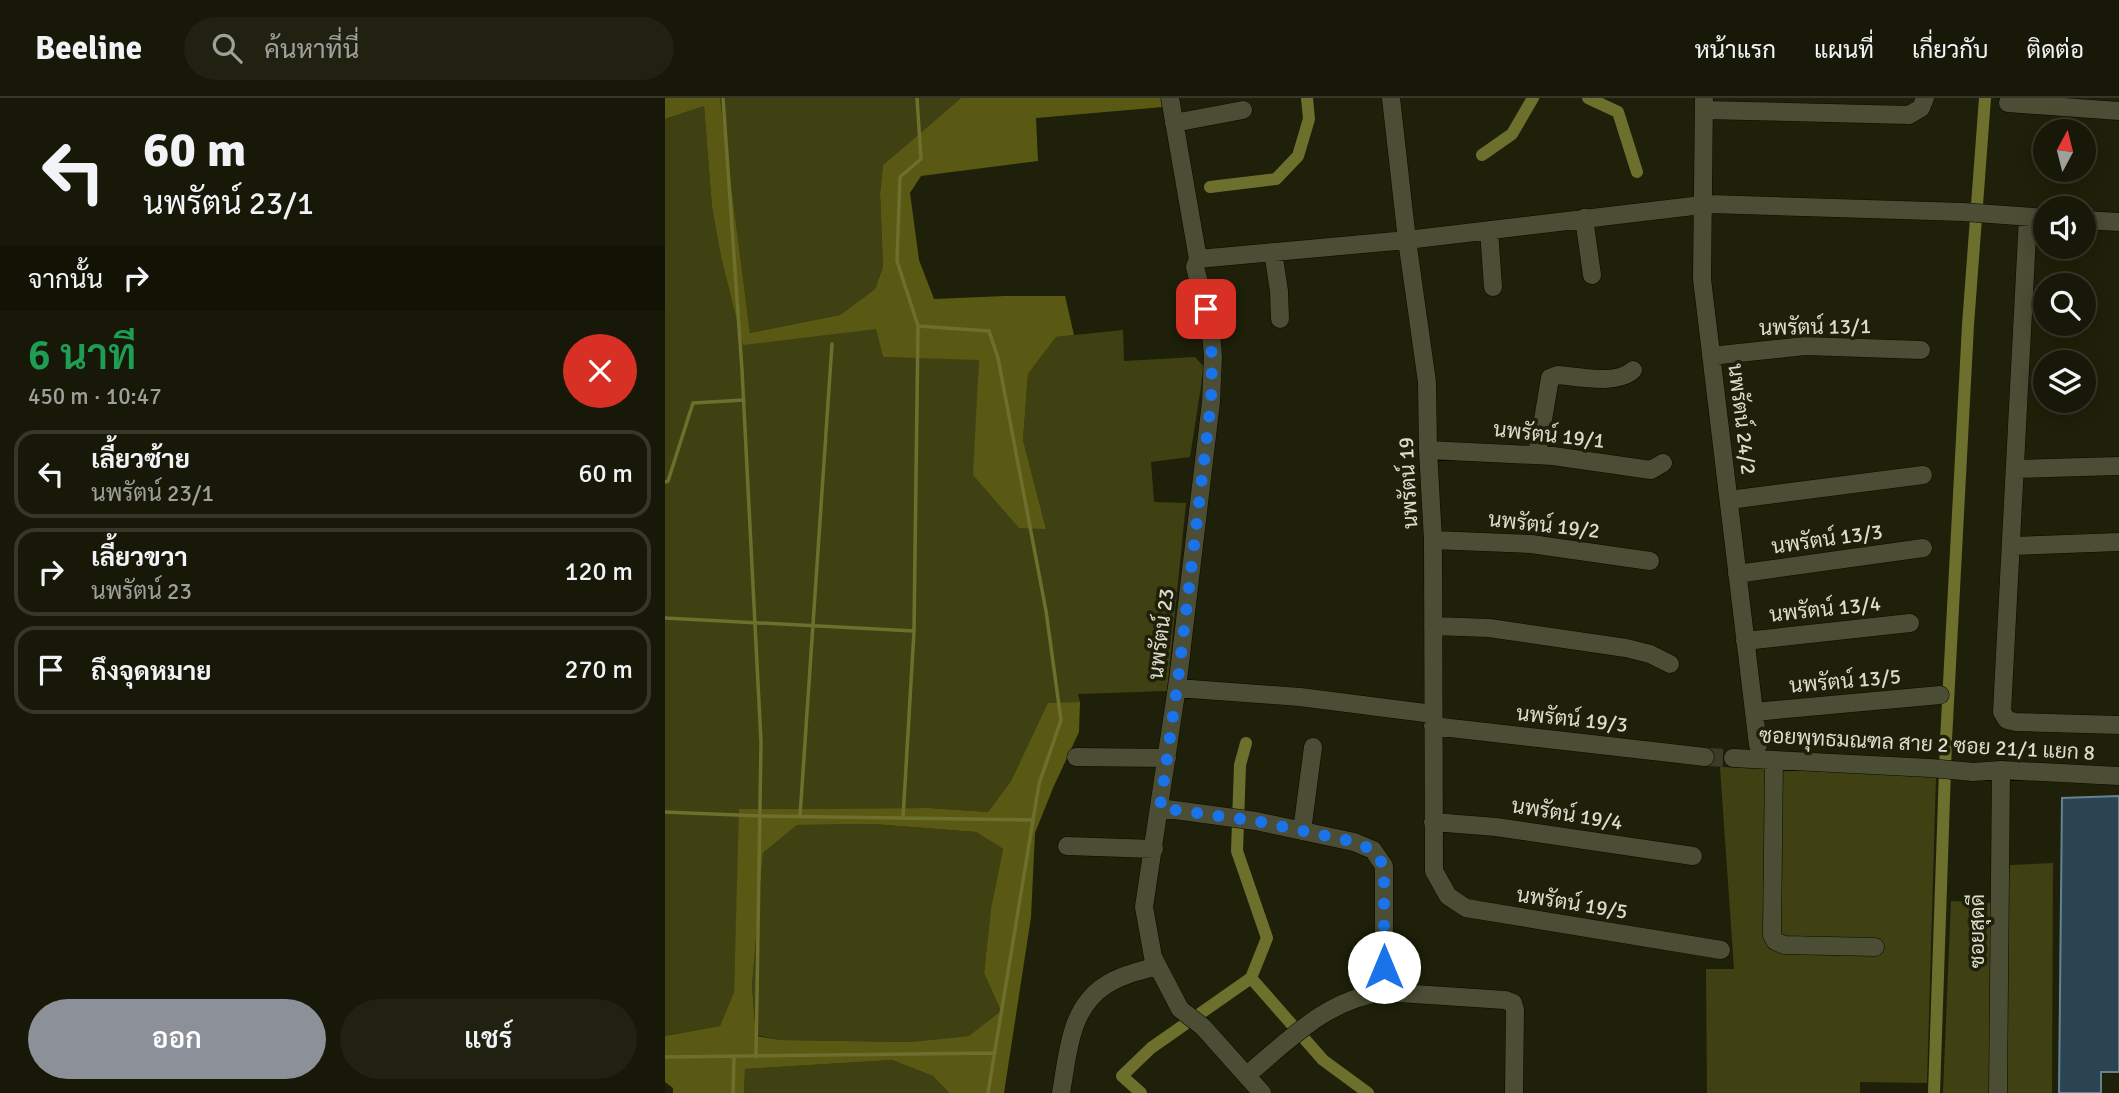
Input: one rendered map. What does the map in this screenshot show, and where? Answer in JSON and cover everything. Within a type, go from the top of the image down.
[{"type":"street","name":"นพรัตน์ 23","points":[[1170,98],[1198,259],[1195,267],[1211,330],[1211,402],[1177,688],[1145,907],[1153,957],[1180,1009],[1203,1027],[1247,1075]]},
{"type":"street","name":"นพรัตน์ 19","points":[[1391,98],[1407,240],[1426,364],[1433,540],[1434,871]]},
{"type":"street","points":[[1704,104],[1909,115],[1921,108],[1925,98]]},
{"type":"street","points":[[2008,103],[2042,102],[2119,111]]},
{"type":"street","name":"นพรัตน์ 24/2","points":[[1704,104],[1702,279],[1758,745]]},
{"type":"street","points":[[1174,123],[1243,110]]},
{"type":"street","points":[[1198,259],[1407,240],[1703,205],[1963,212],[2033,218]]},
{"type":"street","points":[[1584,218],[1592,275]]},
{"type":"street","points":[[2096,221],[2119,222]]},
{"type":"street","points":[[1489,230],[1493,287]]},
{"type":"street","points":[[1273,252],[1280,319]]},
{"type":"street","points":[[2034,259],[2016,469],[2002,712],[2007,720],[2016,722],[2119,725]]},
{"type":"street","name":"นพรัตน์ 13/1","points":[[1711,356],[1805,346],[1921,350]]},
{"type":"street","points":[[1538,455],[1548,381],[1552,377],[1617,379],[1627,376],[1633,370]]},
{"type":"street","name":"นพรัตน์ 19/1","points":[[1428,450],[1538,455],[1651,470],[1663,463]]},
{"type":"street","points":[[2016,469],[2119,466]]},
{"type":"street","points":[[1729,500],[1923,475]]},
{"type":"street","name":"นพรัตน์ 19/2","points":[[1433,540],[1531,544],[1650,561]]},
{"type":"street","points":[[2012,546],[2119,542]]},
{"type":"street","name":"นพรัตน์ 13/3","points":[[1737,574],[1923,548]]},
{"type":"street","name":"นพรัตน์ 13/4","points":[[1745,641],[1910,623]]},
{"type":"street","points":[[1433,626],[1489,628],[1626,648],[1650,654],[1670,664]]},
{"type":"street","name":"นพรัตน์ 19/3","points":[[1177,688],[1300,697],[1433,720],[1705,757]]},
{"type":"street","name":"นพรัตน์ 13/5","points":[[1754,712],[1940,695]]},
{"type":"street","points":[[1302,831],[1313,747]]},
{"type":"street","points":[[1076,757],[1167,758]]},
{"type":"street","name":"ซอยพุทธมณฑล สาย 2 ซอย 21/1 แยก 8","points":[[1733,758],[1973,772],[2001,770],[2119,776]]},
{"type":"street","points":[[1774,760],[1772,935],[1775,941],[1784,945],[1875,947]]},
{"type":"street","name":"ซอยสุดดี","points":[[1999,1093],[2001,770]]},
{"type":"street","points":[[1160,808],[1256,821],[1355,842],[1373,850],[1384,866],[1384,992]]},
{"type":"street","name":"นพรัตน์ 19/4","points":[[1433,822],[1496,827],[1693,856]]},
{"type":"street","points":[[1067,846],[1154,849]]},
{"type":"street","name":"นพรัตน์ 19/5","points":[[1434,871],[1448,896],[1466,908],[1721,950]]},
{"type":"street","points":[[1061,1093],[1073,1028],[1084,1006],[1104,986],[1121,977],[1157,966]]},
{"type":"street","points":[[1262,1093],[1247,1075],[1314,1018],[1346,1001],[1366,994],[1384,992],[1505,1000],[1513,1003],[1514,1093]]},
{"type":"shaded area","points":[[665,98],[720,98],[750,333],[840,315],[875,289],[883,267],[880,193],[883,165],[961,98],[1162,98],[1163,107],[1036,118],[1038,161],[921,176],[910,193],[919,260],[934,299],[1065,296],[1074,335],[1056,337],[1028,374],[1023,440],[1046,529],[1019,528],[973,475],[979,360],[883,357],[876,329],[743,345],[721,257],[712,207],[704,106],[665,119]]},
{"type":"shaded area","points":[[720,98],[961,98],[883,165],[880,193],[883,267],[875,289],[840,315],[750,333]]},
{"type":"shaded area","points":[[704,106],[712,207],[721,257],[743,344],[876,328],[883,357],[979,359],[978,392],[1046,529],[1023,440],[1028,374],[1056,337],[1123,330],[1124,361],[1195,357],[1204,367],[1190,457],[1151,462],[1154,502],[1186,503],[1167,691],[1078,694],[1080,702],[1048,704],[1011,781],[988,812],[928,808],[740,809],[734,992],[720,1026],[665,1036],[665,119]]},
{"type":"shaded area","points":[[1080,702],[1079,732],[1035,833],[1031,917],[1004,1093],[949,1093],[933,1076],[892,1060],[745,1069],[744,1093],[673,1093],[673,1088],[665,1082],[665,1036],[720,1026],[734,992],[739,809],[929,808],[988,812],[1011,781],[1048,703]],"holes":[[[873,824],[976,832],[1003,849],[991,908],[984,973],[1001,1011],[969,1036],[910,1042],[781,1040],[756,1036],[752,986],[763,853],[797,825]]]},
{"type":"shaded area","points":[[1720,767],[1936,776],[1927,1083],[1860,1082],[1860,1093],[1707,1093],[1706,969],[1734,969]]},
{"type":"shaded area","points":[[873,824],[976,832],[1003,849],[991,908],[984,973],[1001,1011],[970,1036],[910,1042],[781,1040],[756,1035],[752,986],[763,853],[797,825]]},
{"type":"shaded area","points":[[2053,863],[2052,1093],[1943,1093],[1951,901],[2006,904],[2010,865]]},
{"type":"shaded area","points":[[892,1060],[933,1076],[949,1093],[744,1093],[745,1069]]},
{"type":"building","points":[[2119,796],[2119,1072],[2101,1072],[2101,1093],[2059,1093],[2062,798]]},
{"type":"waterway","points":[[723,98],[742,370],[761,742],[756,1057]]},
{"type":"waterway","points":[[917,98],[921,159],[900,177],[897,261],[918,326],[989,331],[998,358],[1046,611],[1061,720],[1039,784],[988,1093]]},
{"type":"waterway","points":[[1210,187],[1276,179],[1298,156],[1309,119],[1307,98]]},
{"type":"waterway","points":[[1482,155],[1512,134],[1533,98]]},
{"type":"waterway","points":[[1588,98],[1618,112],[1637,172]]},
{"type":"waterway","points":[[1934,1093],[1946,740],[1968,325],[1985,98]]},
{"type":"waterway","points":[[914,631],[918,326]]},
{"type":"waterway","points":[[800,816],[832,344]]},
{"type":"waterway","points":[[665,482],[668,481],[693,403],[744,400]]},
{"type":"waterway","points":[[665,618],[914,631],[903,818]]},
{"type":"waterway","points":[[1141,1093],[1122,1076],[1151,1048],[1251,978],[1267,938],[1237,851],[1240,765],[1246,743]]},
{"type":"waterway","points":[[665,812],[1033,820]]},
{"type":"waterway","points":[[1251,978],[1323,1060],[1368,1093]]},
{"type":"waterway","points":[[665,1057],[995,1053]]},
{"type":"waterway","points":[[733,1093],[734,1057]]},
{"type":"tunnel","points":[[1705,757],[1733,758]]},
{"type":"route","points":[[1206,309],[1213,357],[1211,402],[1160,808],[1256,821],[1355,842],[1373,850],[1384,866],[1384,967]]}]
